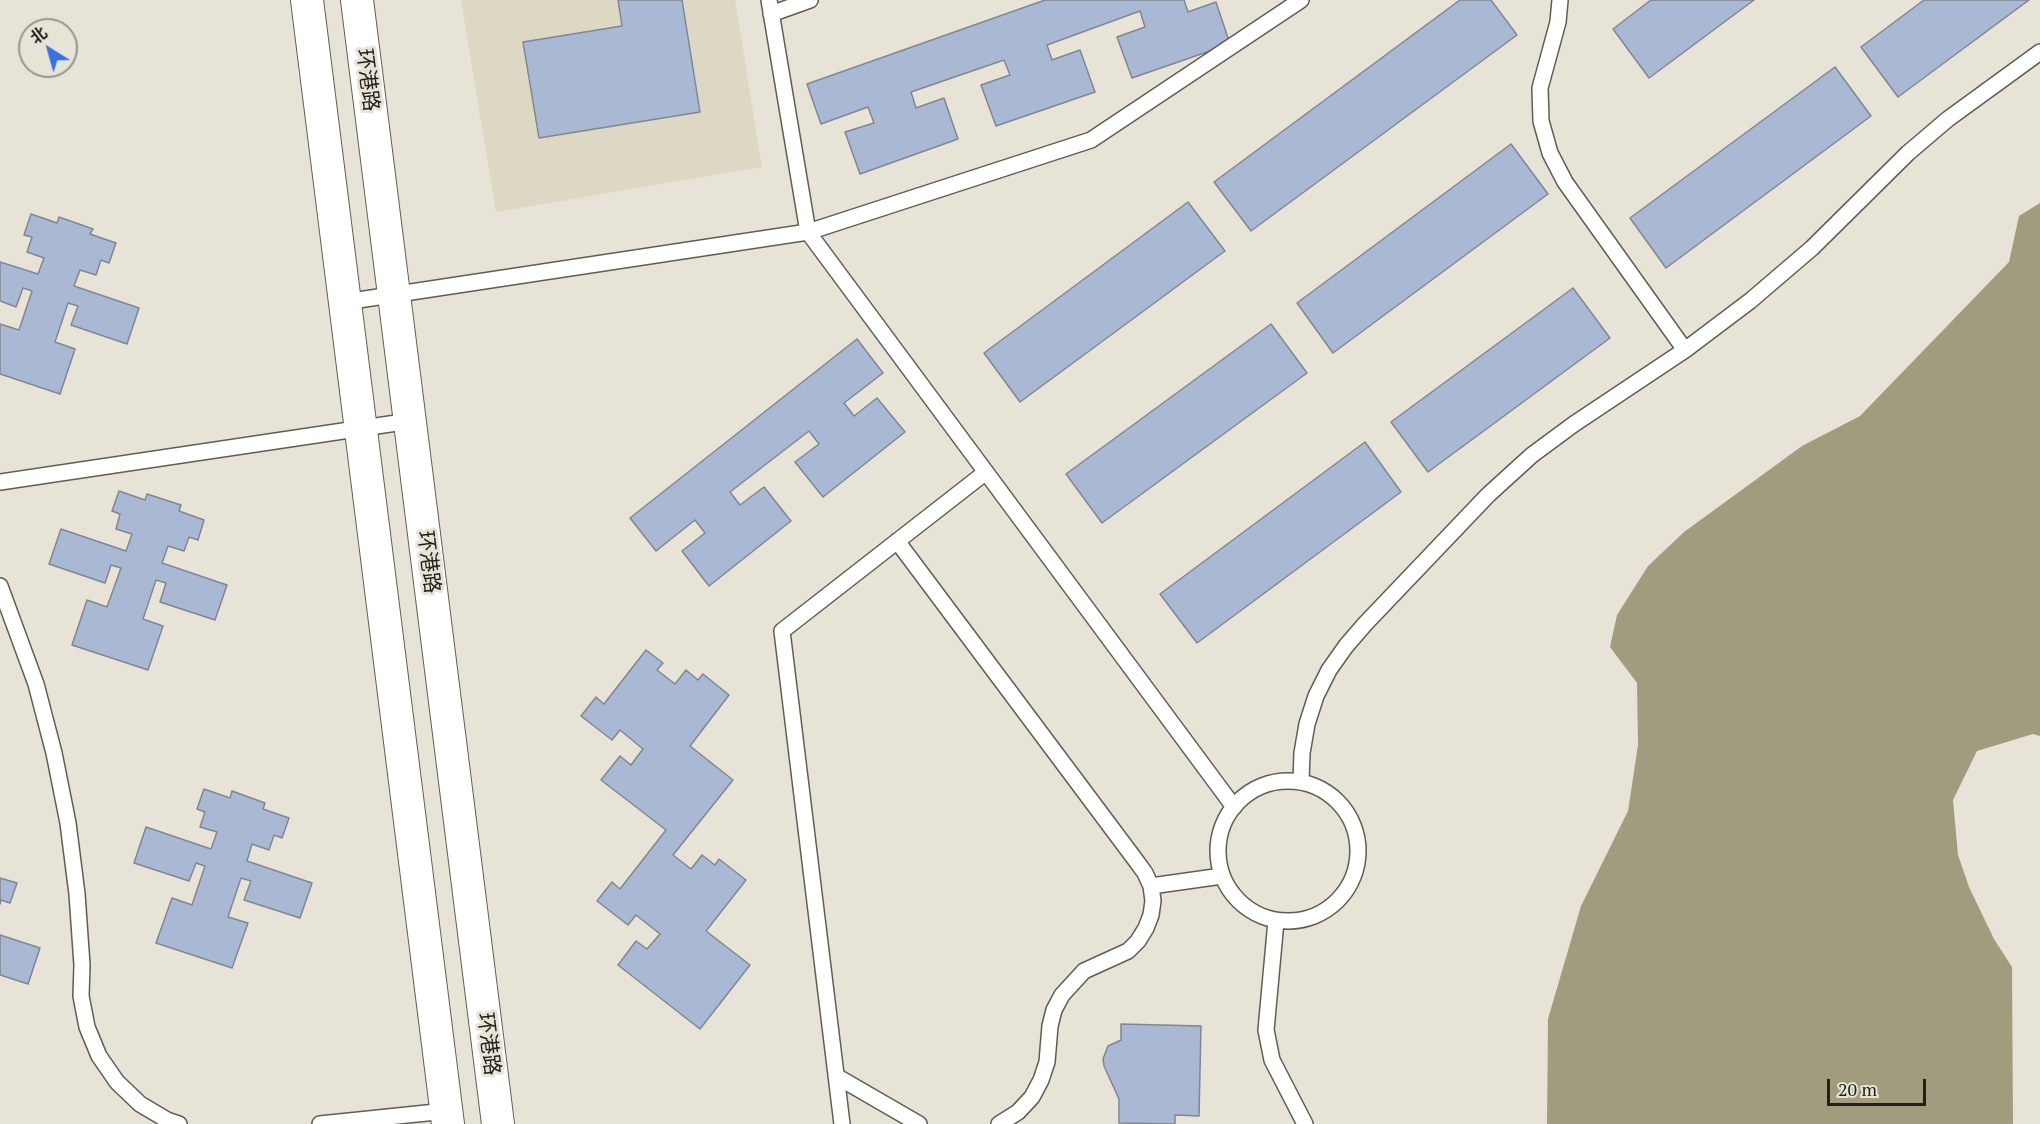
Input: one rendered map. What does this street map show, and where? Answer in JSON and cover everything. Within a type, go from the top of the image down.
[{"type":"street","points":[[308,0],[447,1117]]},
{"type":"street","name":"环港路","points":[[357,0],[498,1124]]},
{"type":"lane","points":[[810,0],[770,7],[808,232],[1234,807]]},
{"type":"lane","points":[[345,302],[808,232],[1091,140],[1301,0]]},
{"type":"lane","points":[[1560,0],[1558,22],[1540,88],[1541,121],[1550,153],[1565,182],[1685,350]]},
{"type":"lane","points":[[1301,782],[1302,753],[1307,724],[1316,696],[1329,670],[1359,631],[1488,495],[1532,455],[1685,350],[1750,301],[1812,248],[1908,153],[1948,119],[2040,52]]},
{"type":"lane","points":[[0,482],[410,421]]},
{"type":"lane","points":[[842,1124],[782,631],[986,472]]},
{"type":"lane","points":[[897,541],[1137,862],[1151,886],[1153,901],[1151,915],[1142,935],[1128,951],[1084,971],[1062,995],[1054,1010],[1050,1026],[1047,1062],[1041,1080],[1032,1097],[1018,1112],[999,1124]]},
{"type":"lane","points":[[0,586],[36,684],[54,753],[68,823],[77,894],[82,965],[81,996],[87,1027],[99,1056],[117,1082],[140,1104],[167,1120],[179,1124]]},
{"type":"lane","points":[[1282,781],[1301,782],[1318,787],[1334,797],[1347,810],[1355,827],[1359,844],[1358,863],[1353,881],[1343,896],[1329,909],[1304,920],[1276,921],[1259,916],[1243,906],[1230,892],[1222,876],[1218,858],[1219,839],[1224,822],[1234,807],[1248,794],[1264,785],[1282,781]]},
{"type":"lane","points":[[1151,886],[1222,876]]},
{"type":"lane","points":[[1276,921],[1266,1030],[1272,1060],[1305,1124]]},
{"type":"lane","points":[[836,1076],[920,1124]]},
{"type":"lane","points":[[320,1124],[447,1117]]},
{"type":"shaded area","points":[[461,0],[735,0],[762,167],[496,212]]},
{"type":"shaded area","points":[[2040,203],[2040,736],[2033,734],[1977,751],[1953,800],[1958,855],[1969,887],[1994,939],[2012,967],[2013,1124],[1547,1124],[1548,1019],[1581,906],[1628,811],[1638,745],[1637,683],[1610,647],[1617,615],[1648,566],[1684,532],[1802,446],[1860,416],[2009,262],[2019,216]]},
{"type":"building","points":[[618,0],[682,0],[700,112],[539,138],[523,42],[622,26]]},
{"type":"building","points":[[1045,0],[1184,0],[1188,12],[1216,2],[1230,44],[1132,78],[1117,37],[1145,27],[1140,11],[1047,45],[1052,60],[1080,50],[1095,92],[996,126],[981,85],[1010,75],[1004,60],[911,92],[916,108],[944,98],[958,139],[860,174],[845,132],[874,123],[868,107],[821,124],[807,84]]},
{"type":"building","points":[[1460,0],[1491,0],[1517,35],[1251,231],[1214,182]]},
{"type":"building","points":[[1651,0],[1754,0],[1649,78],[1613,29]]},
{"type":"building","points":[[1924,0],[2029,0],[1898,97],[1861,47]]},
{"type":"building","points":[[1835,67],[1871,116],[1666,268],[1630,218]]},
{"type":"building","points":[[1511,144],[1548,194],[1333,353],[1297,303]]},
{"type":"building","points":[[1188,202],[1225,251],[1020,402],[984,353]]},
{"type":"building","points":[[31,214],[57,223],[59,217],[93,229],[90,234],[116,243],[109,263],[101,260],[96,275],[80,270],[74,286],[139,308],[127,344],[71,325],[78,306],[68,303],[55,342],[75,349],[60,394],[0,374],[0,324],[19,330],[32,291],[23,288],[16,307],[0,301],[0,262],[38,274],[44,258],[27,252],[32,237],[24,235]]},
{"type":"building","points":[[1573,288],[1610,338],[1428,472],[1391,422]]},
{"type":"building","points":[[1271,324],[1307,373],[1102,523],[1066,474]]},
{"type":"building","points":[[857,339],[883,373],[844,403],[854,416],[877,398],[905,432],[823,497],[795,462],[819,444],[809,431],[730,492],[740,505],[764,487],[791,521],[709,586],[682,551],[705,533],[695,520],[656,551],[630,518]]},
{"type":"building","points":[[1365,442],[1401,492],[1197,643],[1160,594]]},
{"type":"building","points":[[119,491],[145,500],[147,494],[181,505],[179,511],[204,520],[198,540],[189,537],[184,551],[168,546],[162,563],[227,585],[215,620],[160,602],[166,583],[156,580],[143,619],[163,626],[148,670],[72,645],[87,600],[107,607],[121,568],[111,565],[105,583],[49,564],[61,529],[126,551],[132,534],[116,529],[120,514],[112,511]]},
{"type":"building","points":[[646,650],[663,663],[657,670],[675,684],[686,670],[698,680],[703,674],[729,695],[690,746],[733,780],[673,855],[691,869],[702,855],[715,865],[719,859],[746,880],[706,931],[750,965],[700,1029],[618,965],[636,941],[647,949],[660,934],[636,915],[628,925],[597,901],[612,882],[620,889],[666,830],[601,780],[620,756],[631,765],[643,749],[620,730],[612,740],[581,716],[596,697],[604,704]]},
{"type":"building","points":[[204,789],[230,798],[232,791],[265,803],[263,809],[289,818],[282,838],[274,835],[269,850],[252,844],[247,861],[312,883],[300,918],[244,900],[251,881],[241,878],[228,917],[248,923],[232,968],[156,943],[172,898],[192,905],[205,866],[196,863],[189,881],[134,863],[146,827],[211,849],[217,832],[200,827],[205,812],[197,809]]},
{"type":"building","points":[[0,878],[17,883],[10,903],[1,900],[0,904]]},
{"type":"building","points":[[0,935],[40,948],[28,984],[0,975]]},
{"type":"building","points":[[1121,1024],[1201,1026],[1199,1116],[1175,1115],[1175,1124],[1119,1123],[1119,1099],[1103,1059],[1108,1046],[1121,1040]]}]
